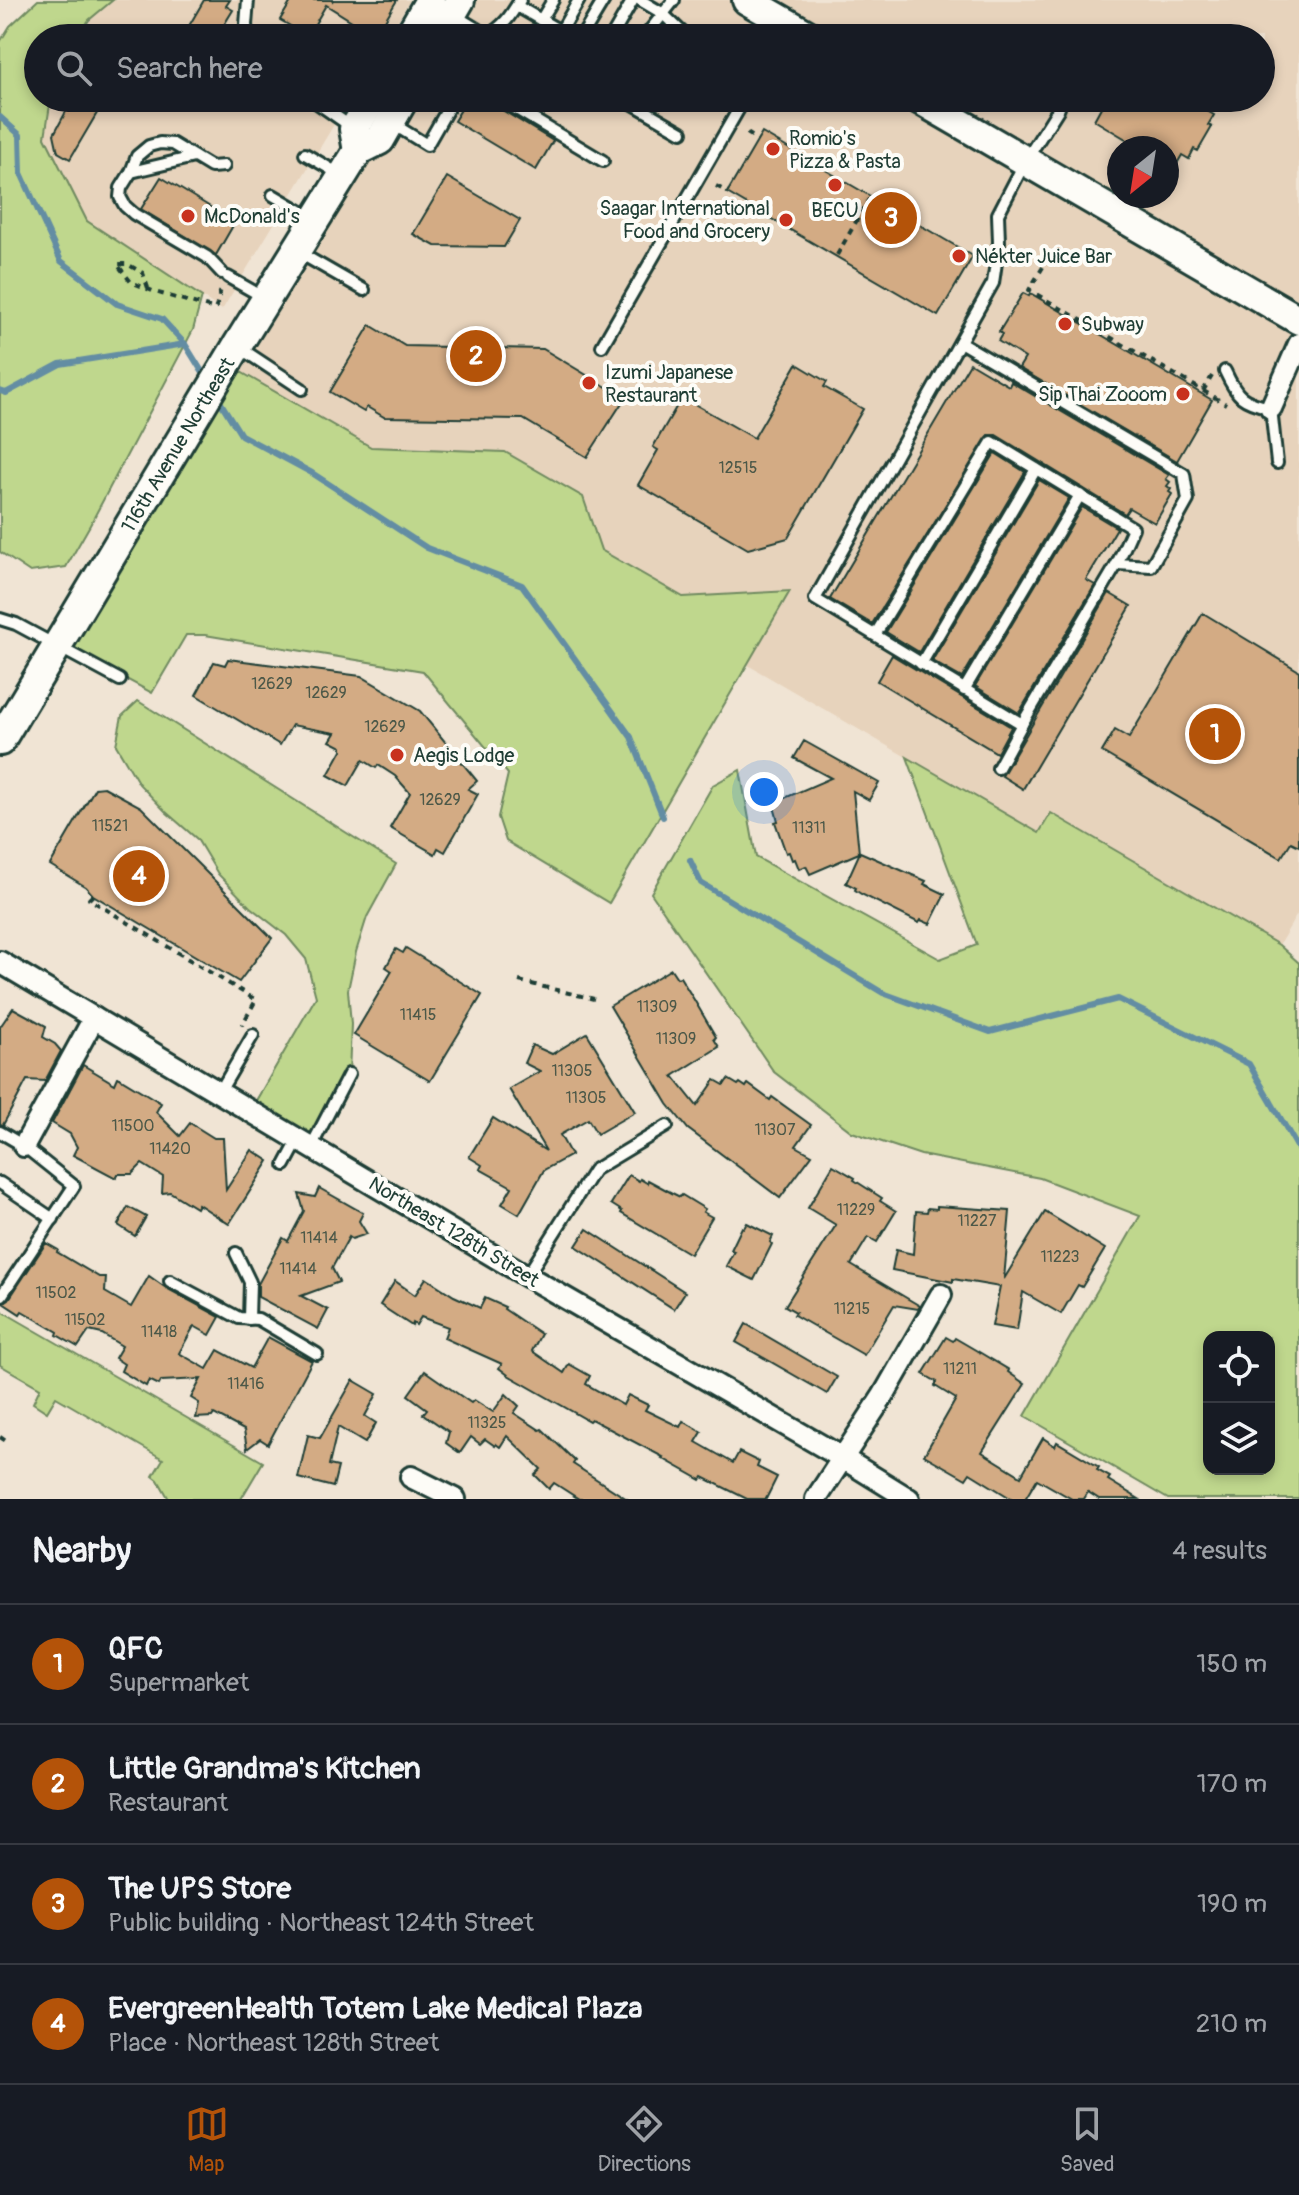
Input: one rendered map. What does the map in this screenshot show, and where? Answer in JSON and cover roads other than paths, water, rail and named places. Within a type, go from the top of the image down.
[{"type":"street","points":[[747,0],[782,24]]},
{"type":"street","name":"116th Avenue Northeast","points":[[0,741],[343,176],[367,112]]},
{"type":"street","name":"116th Avenue Northeast","points":[[356,140],[380,140],[396,112]]},
{"type":"street","points":[[942,112],[1299,320]]},
{"type":"street","points":[[1271,408],[1299,344]]},
{"type":"street","name":"Northeast 128th Street","points":[[0,962],[909,1499]]},
{"type":"street","points":[[24,1146],[94,1018]]},
{"type":"street","points":[[816,1499],[883,1396],[941,1295]]},
{"type":"street","points":[[411,1477],[455,1499]]},
{"type":"lane","points":[[246,24],[248,0]]},
{"type":"lane","points":[[541,20],[553,0]]},
{"type":"lane","points":[[565,24],[579,0]]},
{"type":"lane","points":[[589,24],[604,0]]},
{"type":"lane","points":[[619,24],[633,0]]},
{"type":"lane","points":[[640,0],[673,24]]},
{"type":"lane","points":[[654,24],[674,0]]},
{"type":"lane","points":[[503,24],[518,3],[548,24]]},
{"type":"lane","points":[[445,13],[466,24]]},
{"type":"lane","points":[[325,112],[356,140]]},
{"type":"lane","points":[[390,123],[427,145],[446,112]]},
{"type":"lane","points":[[521,112],[603,161]]},
{"type":"lane","points":[[647,112],[682,132]]},
{"type":"lane","points":[[602,346],[737,112]]},
{"type":"lane","points":[[1022,724],[815,599],[993,283],[999,242],[998,214],[1026,160],[1056,112]]},
{"type":"lane","points":[[224,166],[211,167],[173,144],[149,146],[137,156],[121,188],[120,197],[125,206],[207,257],[225,275],[267,299]]},
{"type":"lane","points":[[305,154],[343,176]]},
{"type":"lane","points":[[131,172],[194,157]]},
{"type":"lane","points":[[273,195],[315,220]]},
{"type":"lane","points":[[297,251],[364,290]]},
{"type":"lane","points":[[960,342],[1184,474],[1188,500],[1151,566],[1117,564]]},
{"type":"lane","points":[[236,349],[302,389]]},
{"type":"lane","points":[[1225,371],[1234,389],[1248,403],[1271,408],[1277,463]]},
{"type":"lane","points":[[875,635],[992,442],[1133,528],[1117,564],[998,768]]},
{"type":"lane","points":[[921,664],[1036,469]]},
{"type":"lane","points":[[964,690],[1080,495]]},
{"type":"lane","points":[[0,619],[60,641],[120,680]]},
{"type":"lane","points":[[219,1093],[253,1035]]},
{"type":"lane","points":[[285,1165],[305,1143],[349,1074]]},
{"type":"lane","points":[[527,1276],[594,1170],[667,1126]]},
{"type":"lane","points":[[0,1132],[24,1146],[74,1186],[2,1295]]},
{"type":"lane","points":[[0,1183],[53,1219]]},
{"type":"lane","points":[[236,1253],[250,1282],[249,1319]]},
{"type":"lane","points":[[170,1281],[239,1318],[258,1319],[317,1354]]},
{"type":"waterway","points":[[0,117],[20,135],[21,173],[61,261],[117,304],[162,319],[185,344],[206,378]]},
{"type":"waterway","points":[[0,391],[6,393],[60,364],[185,344]]},
{"type":"waterway","points":[[216,395],[241,435],[312,473],[427,548],[522,585],[631,737],[663,817]]},
{"type":"waterway","points":[[690,860],[701,883],[883,993],[990,1032],[1118,999],[1249,1064],[1299,1150]]},
{"type":"place","name":"Romio's Pizza & Pasta","points":[[773,149]]},
{"type":"place","name":"BECU","points":[[835,185]]},
{"type":"place","name":"McDonald's","points":[[188,216]]},
{"type":"place","name":"The UPS Store","points":[[891,218]]},
{"type":"place","name":"Saagar International Food and Grocery","points":[[786,220]]},
{"type":"place","name":"Nékter Juice Bar","points":[[959,256]]},
{"type":"place","name":"Subway","points":[[1065,324]]},
{"type":"place","name":"Little Grandma's Kitchen","points":[[476,356]]},
{"type":"place","name":"Izumi Japanese Restaurant","points":[[589,383]]},
{"type":"place","name":"Sip Thai Zooom","points":[[1183,394]]},
{"type":"place","name":"QFC","points":[[1215,734]]},
{"type":"place","name":"Aegis Lodge","points":[[397,755]]},
{"type":"place","name":"EvergreenHealth Totem Lake Medical Plaza","points":[[139,876]]}]
